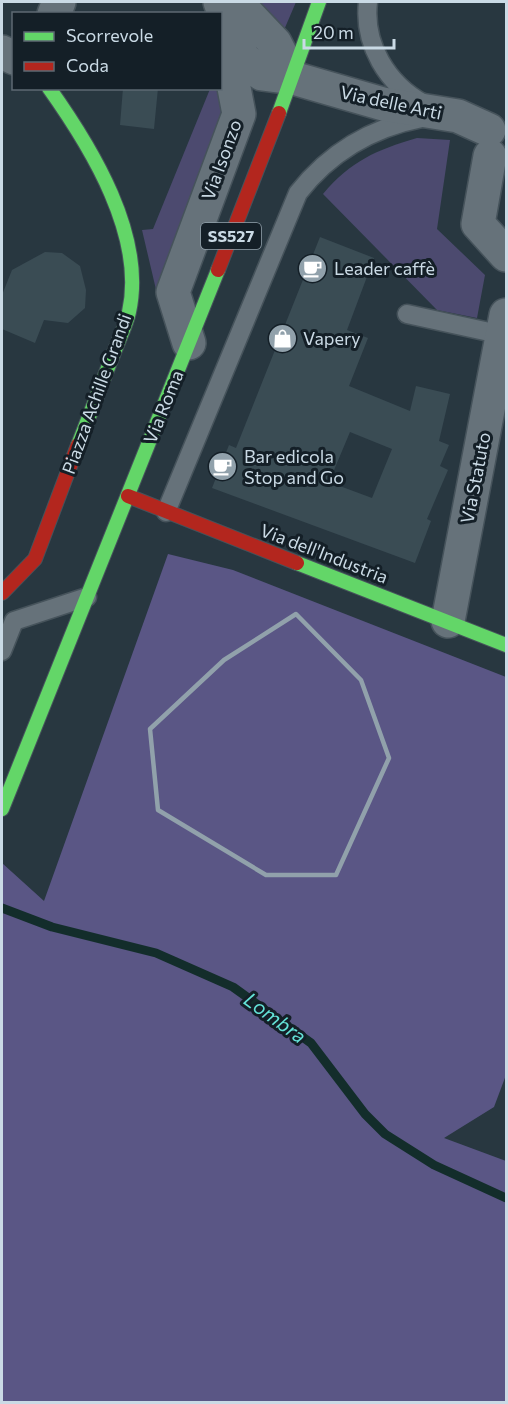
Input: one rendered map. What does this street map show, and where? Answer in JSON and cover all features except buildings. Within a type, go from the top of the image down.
[{"type":"street","points":[[218,2],[235,44],[244,59],[262,74],[293,78]]},
{"type":"street","points":[[236,2],[274,43],[293,78]]},
{"type":"street","name":"Via Roma","points":[[2,803],[189,343],[293,78],[320,2]]},
{"type":"street","name":"Via Isonzo","points":[[189,343],[173,292],[239,114],[231,72],[222,50]]},
{"type":"street","name":"Via delle Arti","points":[[293,78],[383,104],[458,116],[498,142]]},
{"type":"street","name":"Piazza Achille Grandi","points":[[2,593],[35,559],[129,312],[132,273],[107,182],[80,130],[50,90]]},
{"type":"street","points":[[498,142],[478,224],[507,255]]},
{"type":"street","name":"Via Statuto","points":[[448,621],[505,326]]},
{"type":"street","name":"Via dell'Industria","points":[[128,496],[507,645]]},
{"type":"lane","points":[[368,2],[367,15],[372,42],[380,63],[398,85],[415,99],[442,113]]},
{"type":"lane","points":[[166,512],[288,211],[305,184],[329,158],[352,144],[395,125],[442,113]]},
{"type":"lane","name":"Via Statuto","points":[[407,314],[505,326]]},
{"type":"lane","points":[[2,651],[14,621],[87,597]]},
{"type":"highlighted area","points":[[296,614],[361,680],[389,758],[336,875],[266,875],[158,810],[150,729],[224,660]]},
{"type":"shaded area","points":[[251,2],[296,2],[284,30]]},
{"type":"shaded area","points":[[210,90],[218,90],[223,111],[158,298],[142,230],[153,229]]},
{"type":"shaded area","points":[[417,138],[450,140],[437,229],[485,275],[477,318],[437,310],[323,194],[344,173],[365,158]]},
{"type":"shaded area","points":[[168,554],[233,570],[506,677],[506,1075],[494,1107],[444,1138],[506,1161],[506,1402],[2,1402],[2,863],[44,901]]},
{"type":"waterway","name":"Lombra","points":[[2,908],[52,927],[156,953],[233,987],[311,1043],[365,1114],[385,1134],[434,1165],[506,1198]]},
{"type":"traffic: fast","points":[[279,113],[319,2]]},
{"type":"traffic: fast","points":[[50,90],[82,137],[97,165],[122,223],[130,253],[132,283],[129,312],[78,445]]},
{"type":"traffic: fast","points":[[2,809],[218,270]]},
{"type":"traffic: fast","points":[[297,563],[506,645]]},
{"type":"traffic: jam","points":[[218,270],[279,113]]},
{"type":"traffic: jam","points":[[2,593],[35,559],[78,445]]},
{"type":"traffic: jam","points":[[128,496],[297,563]]},
{"type":"place","name":"Leader caffè","points":[[313,269]]},
{"type":"place","name":"Vapery","points":[[282,339]]},
{"type":"place","name":"Bar edicola Stop and Go","points":[[223,467]]}]
